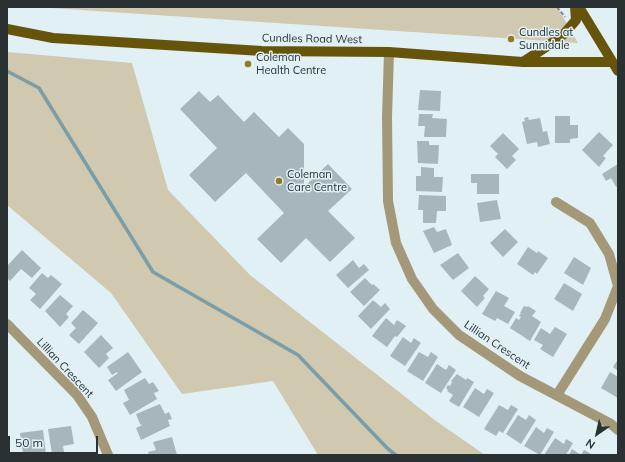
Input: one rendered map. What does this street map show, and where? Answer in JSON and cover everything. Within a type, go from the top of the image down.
[{"type":"main road","points":[[523,62],[564,34],[576,20],[575,7]]},
{"type":"main road","points":[[579,7],[615,62],[618,71]]},
{"type":"main road","name":"Cundles Road West","points":[[7,29],[53,38],[262,51],[389,52],[523,62],[615,62]]},
{"type":"street","name":"Lillian Crescent","points":[[389,52],[387,117],[388,201],[396,243],[412,279],[433,309],[458,335],[520,376],[611,424],[618,430]]},
{"type":"street","points":[[556,202],[590,223],[609,254],[618,286],[605,319],[557,395]]},
{"type":"street","name":"Lillian Crescent","points":[[7,324],[77,395],[92,417],[108,455]]},
{"type":"shaded area","points":[[36,7],[557,7],[578,43]]},
{"type":"shaded area","points":[[7,52],[132,63],[168,190],[250,275],[436,421],[485,455],[318,455],[273,381],[182,394],[111,293],[7,205]]},
{"type":"building","points":[[420,90],[441,91],[440,111],[418,110]]},
{"type":"building","name":"Coleman Care Centre","points":[[199,91],[210,102],[218,95],[244,122],[254,112],[279,137],[288,128],[304,144],[304,187],[328,164],[352,189],[328,211],[355,238],[330,262],[306,238],[281,263],[257,239],[284,213],[246,173],[215,202],[189,175],[217,148],[180,109]]},
{"type":"building","points":[[419,114],[433,114],[432,118],[447,119],[446,137],[424,137],[425,126],[418,126]]},
{"type":"building","points":[[555,116],[570,116],[570,125],[578,125],[578,138],[570,139],[570,143],[555,143]]},
{"type":"building","points":[[528,117],[529,120],[540,118],[543,132],[547,131],[550,144],[538,147],[537,142],[527,144],[522,122],[525,121],[524,118]]},
{"type":"building","points":[[599,132],[613,145],[603,156],[606,158],[599,167],[582,150]]},
{"type":"building","points":[[503,133],[519,149],[512,156],[516,160],[507,169],[495,157],[498,154],[490,146]]},
{"type":"building","points":[[417,141],[429,141],[429,145],[439,145],[438,164],[418,163]]},
{"type":"building","points":[[618,164],[618,186],[616,187],[611,178],[606,181],[602,174]]},
{"type":"building","points":[[421,167],[434,168],[434,177],[443,177],[442,192],[416,191],[416,176],[421,176]]},
{"type":"building","points":[[471,174],[499,174],[499,194],[477,194],[477,183],[471,183]]},
{"type":"building","points":[[419,195],[446,196],[446,211],[437,211],[436,223],[423,223],[423,210],[418,210]]},
{"type":"building","points":[[497,200],[501,219],[480,222],[477,203]]},
{"type":"building","points":[[434,227],[437,232],[446,229],[452,245],[434,253],[423,231]]},
{"type":"building","points":[[505,229],[518,242],[503,257],[490,243]]},
{"type":"building","points":[[528,247],[537,253],[538,251],[548,258],[537,274],[535,272],[533,275],[517,264]]},
{"type":"building","points":[[22,250],[41,268],[32,278],[21,269],[10,281],[7,278],[7,266]]},
{"type":"building","points":[[458,253],[469,268],[453,280],[440,265]]},
{"type":"building","points":[[574,257],[591,268],[583,285],[564,273]]},
{"type":"building","points":[[353,260],[359,268],[364,264],[369,270],[348,288],[336,275]]},
{"type":"building","points":[[42,273],[48,278],[51,275],[62,284],[40,309],[30,300],[36,294],[29,288]]},
{"type":"building","points":[[475,276],[489,289],[483,296],[485,298],[477,307],[461,291]]},
{"type":"building","points":[[365,278],[380,290],[364,306],[350,292]]},
{"type":"building","points":[[564,283],[582,294],[573,311],[554,299]]},
{"type":"building","points":[[496,291],[509,298],[504,306],[515,312],[508,324],[497,318],[495,321],[482,314]]},
{"type":"building","points":[[60,295],[73,306],[66,314],[69,317],[60,327],[45,311]]},
{"type":"building","points":[[373,300],[381,307],[385,303],[390,309],[371,329],[358,316]]},
{"type":"building","points":[[524,306],[528,306],[536,311],[532,316],[541,322],[530,341],[510,328],[516,318],[519,320],[521,317],[519,316]]},
{"type":"building","points":[[83,310],[98,323],[79,344],[69,335],[76,328],[71,323]]},
{"type":"building","points":[[386,318],[394,325],[397,320],[406,326],[397,337],[395,336],[387,347],[372,336]]},
{"type":"building","points":[[555,327],[567,334],[553,357],[540,349],[543,345],[534,340],[541,328],[550,334]]},
{"type":"building","points":[[101,335],[113,348],[106,354],[109,358],[99,368],[84,352]]},
{"type":"building","points":[[403,337],[411,343],[414,338],[421,343],[405,366],[390,356]]},
{"type":"building","points":[[128,352],[142,372],[116,391],[108,380],[118,373],[117,372],[112,375],[107,367]]},
{"type":"building","points":[[419,352],[428,357],[431,352],[438,357],[423,381],[407,371]]},
{"type":"building","points":[[618,359],[618,371],[613,367]]},
{"type":"building","points":[[437,364],[446,370],[449,365],[456,370],[441,393],[425,383]]},
{"type":"building","points":[[610,372],[618,377],[618,398],[601,388]]},
{"type":"building","points":[[457,374],[466,380],[467,378],[474,382],[459,407],[449,401],[453,395],[447,391],[448,390],[446,388],[448,385],[450,386],[451,381]]},
{"type":"building","points":[[145,378],[149,384],[153,382],[159,391],[154,393],[157,399],[130,415],[123,403],[129,400],[124,390]]},
{"type":"building","points":[[475,388],[484,394],[487,389],[494,393],[479,417],[463,407]]},
{"type":"building","points":[[160,404],[165,414],[169,412],[172,419],[168,420],[170,426],[141,440],[136,428],[142,425],[140,424],[136,414]]},
{"type":"building","points":[[499,405],[508,410],[511,405],[518,409],[503,433],[499,431],[496,436],[484,429]]},
{"type":"building","points":[[518,415],[526,420],[529,415],[536,420],[521,444],[506,434]]},
{"type":"building","points":[[71,426],[74,444],[63,446],[64,452],[52,454],[48,429]]},
{"type":"building","points":[[536,427],[544,433],[547,428],[554,432],[540,455],[524,446]]},
{"type":"building","points":[[43,430],[46,455],[30,455],[30,452],[23,453],[20,433]]},
{"type":"building","points":[[172,437],[177,455],[149,455],[148,452],[156,450],[153,442]]},
{"type":"building","points":[[555,438],[564,444],[566,439],[573,443],[566,455],[544,455]]},
{"type":"building","points":[[572,449],[581,455],[569,455]]},
{"type":"building","points":[[584,450],[593,455],[581,455]]},
{"type":"waterway","points":[[7,71],[39,88],[153,272],[298,355],[388,449],[396,455]]},
{"type":"place","name":"Cundles at Sunnidale","points":[[511,39]]},
{"type":"place","name":"Coleman Health Centre","points":[[248,64]]},
{"type":"place","name":"Coleman Care Centre","points":[[279,181]]}]
